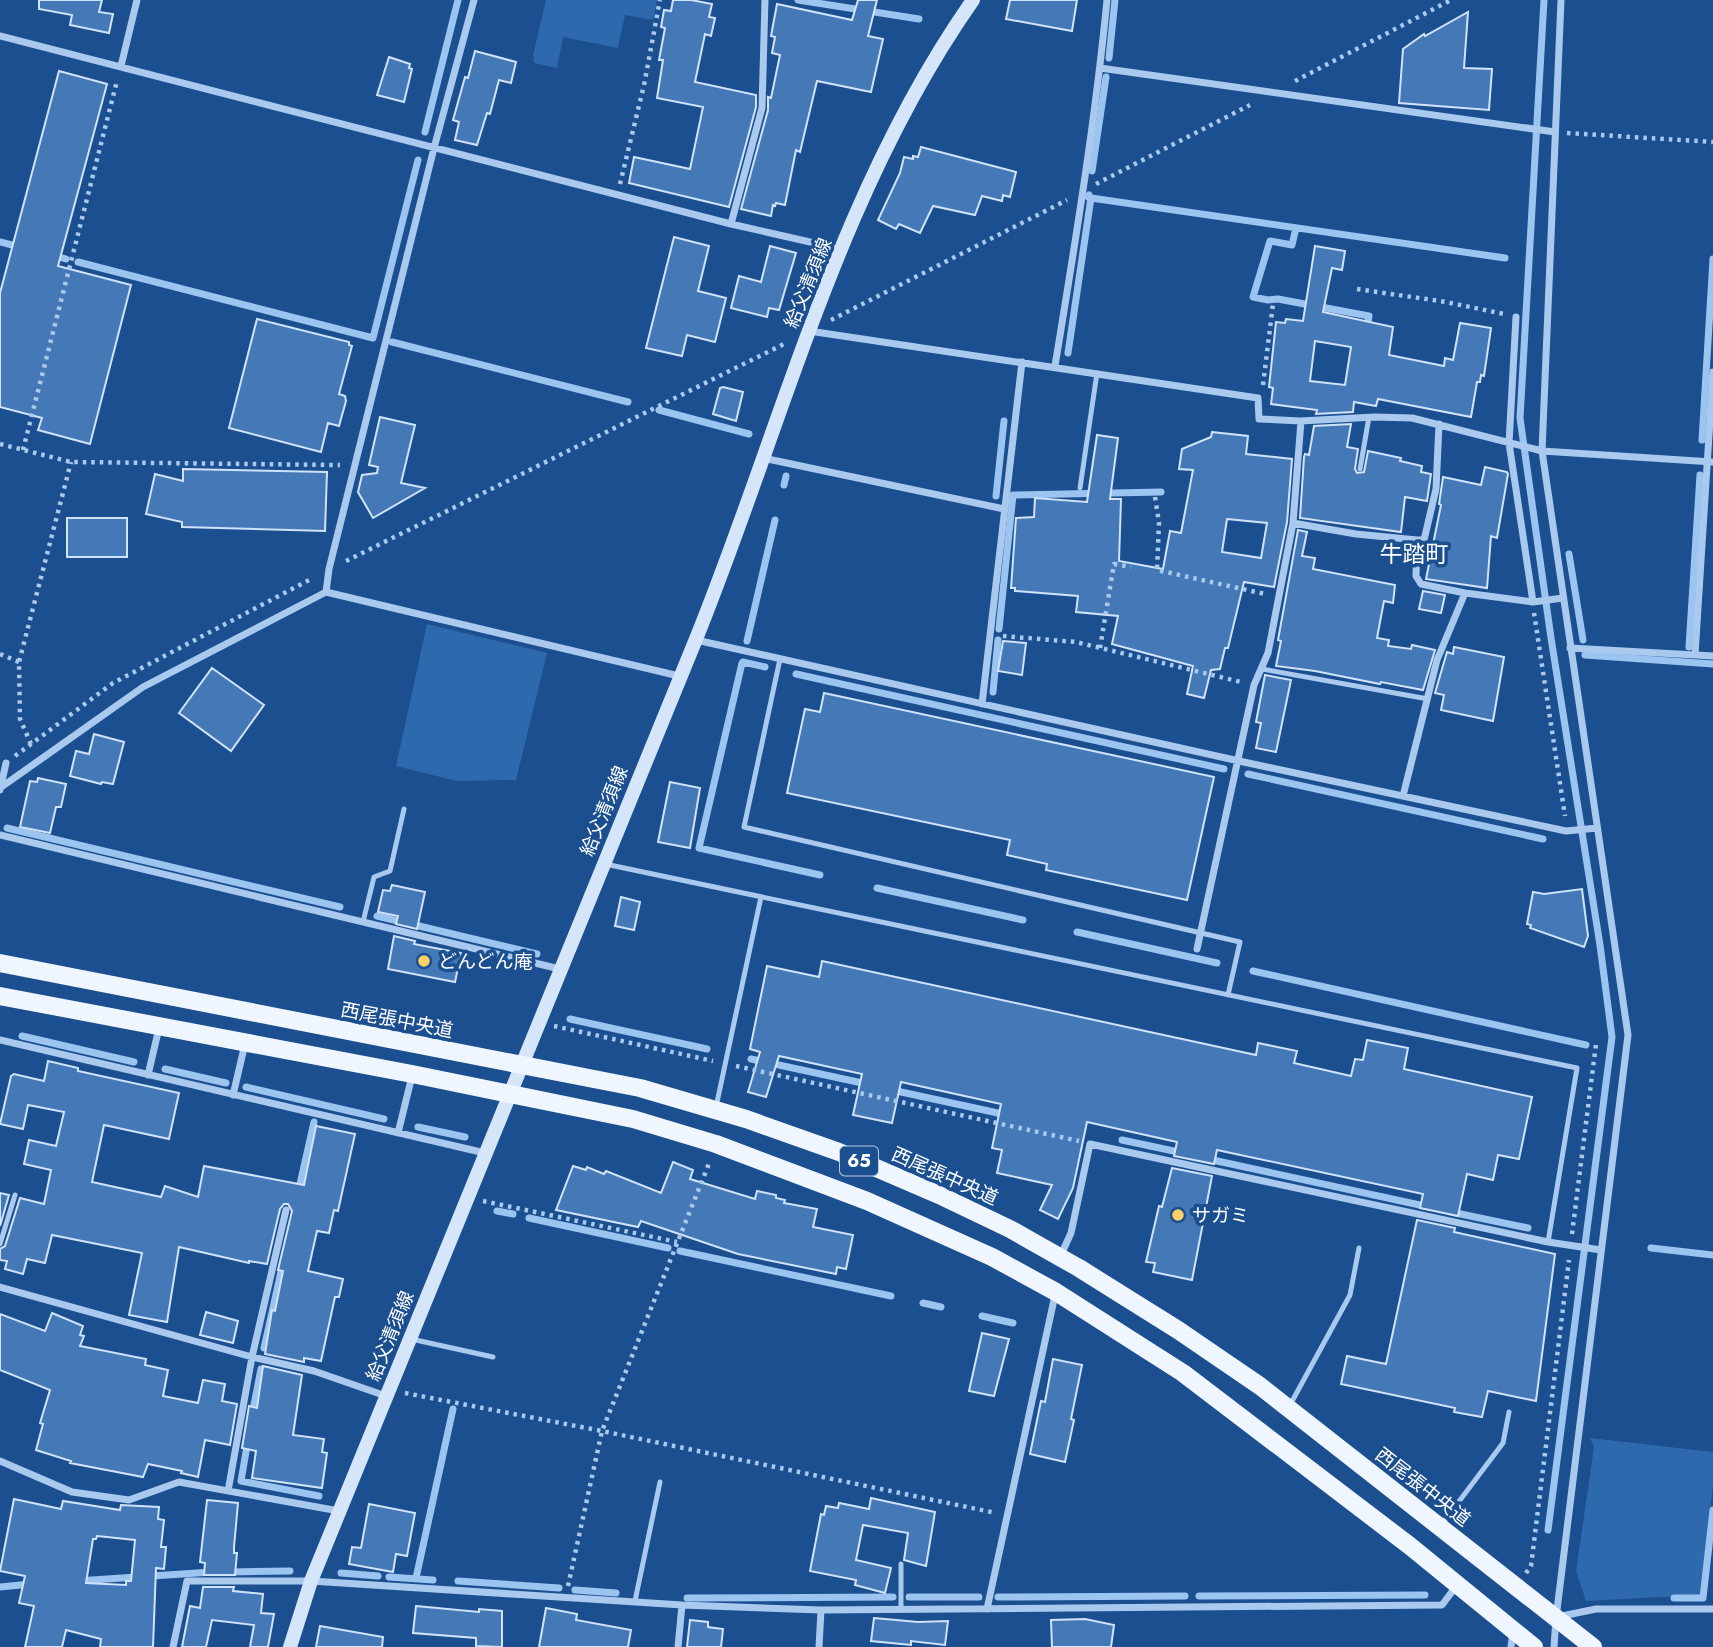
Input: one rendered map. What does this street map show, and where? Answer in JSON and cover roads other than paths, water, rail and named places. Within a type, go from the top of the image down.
[{"type":"main road","name":"給父清須線","points":[[290,1647],[311,1581],[339,1511],[696,640],[809,331],[842,249],[896,128],[943,43],[973,0]]},
{"type":"main road","name":"西尾張中央道","points":[[0,963],[640,1088],[746,1119],[839,1152],[914,1184],[1010,1229],[1178,1330],[1289,1408],[1593,1647]]},
{"type":"main road","name":"65","points":[[0,996],[633,1119],[716,1144],[867,1201],[992,1257],[1056,1292],[1183,1373],[1457,1585],[1512,1639],[1534,1647]]},
{"type":"street","points":[[121,66],[137,0]]},
{"type":"street","points":[[326,592],[329,569],[434,148],[474,0]]},
{"type":"street","points":[[731,224],[762,108],[765,0]]},
{"type":"street","points":[[1055,366],[1083,191],[1107,0]]},
{"type":"street","points":[[1554,1647],[1597,1250],[1628,1035],[1593,828],[1570,648],[1538,450],[1561,0]]},
{"type":"street","points":[[0,36],[731,224],[842,249]]},
{"type":"street","points":[[1100,68],[1555,132]]},
{"type":"street","points":[[1516,317],[1511,444],[1534,602]]},
{"type":"street","points":[[809,331],[1258,398],[1259,419],[1301,421],[1369,417],[1412,418],[1538,450],[1710,462]]},
{"type":"street","points":[[982,704],[1022,362]]},
{"type":"street","points":[[1695,655],[1710,462],[1713,372]]},
{"type":"street","points":[[1198,949],[1254,685],[1268,653],[1279,597],[1293,523],[1301,421]]},
{"type":"street","points":[[1293,523],[1356,534],[1424,540],[1436,489],[1440,424]]},
{"type":"street","points":[[763,458],[1004,509]]},
{"type":"street","points":[[1417,540],[1416,576],[1421,584],[1534,602],[1560,598]]},
{"type":"street","points":[[0,789],[143,687],[326,592],[679,676]]},
{"type":"street","points":[[1403,796],[1437,660],[1465,593]]},
{"type":"street","points":[[696,640],[1567,831],[1593,828]]},
{"type":"street","points":[[1570,648],[1713,656]]},
{"type":"street","points":[[0,789],[6,763]]},
{"type":"street","points":[[0,835],[560,970]]},
{"type":"street","points":[[148,1075],[159,1026]]},
{"type":"street","points":[[0,1040],[485,1153]]},
{"type":"street","points":[[233,1094],[245,1042]]},
{"type":"street","points":[[398,1133],[412,1074]]},
{"type":"street","points":[[1060,1257],[1071,1233],[1090,1144],[1548,1242],[1597,1250]]},
{"type":"street","points":[[228,1491],[252,1357],[286,1210]]},
{"type":"street","points":[[0,1287],[388,1393]]},
{"type":"street","points":[[987,1609],[1056,1292]]},
{"type":"street","points":[[0,1461],[72,1492],[129,1500],[180,1482],[339,1511]]},
{"type":"street","points":[[173,1647],[187,1581],[311,1581],[682,1605],[821,1610],[1442,1605],[1457,1585]]},
{"type":"street","points":[[678,1647],[682,1605]]},
{"type":"street","points":[[1556,1618],[1596,1609],[1713,1608]]},
{"type":"street","points":[[819,1647],[821,1610]]},
{"type":"lane","points":[[1080,488],[1097,373]]},
{"type":"lane","points":[[1360,468],[1369,417]]},
{"type":"lane","points":[[780,659],[744,827],[1240,942],[1228,995]]},
{"type":"lane","points":[[1262,669],[1428,699]]},
{"type":"lane","points":[[363,922],[373,877],[390,871],[404,809]]},
{"type":"lane","points":[[603,864],[1577,1068],[1548,1242]]},
{"type":"lane","points":[[716,1110],[761,897]]},
{"type":"lane","points":[[0,1244],[15,1195]]},
{"type":"lane","points":[[1289,1408],[1350,1295],[1359,1248]]},
{"type":"lane","points":[[410,1339],[494,1357]]},
{"type":"lane","points":[[1440,1527],[1503,1443],[1509,1412]]},
{"type":"lane","points":[[635,1601],[660,1482]]},
{"type":"lane","points":[[901,1564],[901,1609]]},
{"type":"waterway","points":[[425,132],[458,0]]},
{"type":"waterway","points":[[798,0],[919,19]]},
{"type":"waterway","points":[[1109,58],[1115,0]]},
{"type":"waterway","points":[[1544,0],[1520,418],[1612,1037],[1548,1530]]},
{"type":"waterway","points":[[1092,171],[1106,77]]},
{"type":"waterway","points":[[78,262],[373,338],[418,160]]},
{"type":"waterway","points":[[1089,195],[1091,198],[1505,258]]},
{"type":"waterway","points":[[1068,353],[1091,198]]},
{"type":"waterway","points":[[1296,228],[1292,245],[1270,241],[1253,297],[1369,316],[1367,329]]},
{"type":"waterway","points":[[0,242],[20,247]]},
{"type":"waterway","points":[[52,255],[66,259]]},
{"type":"waterway","points":[[1702,440],[1713,259]]},
{"type":"waterway","points":[[392,342],[628,402]]},
{"type":"waterway","points":[[659,410],[749,434]]},
{"type":"waterway","points":[[996,496],[1004,421]]},
{"type":"waterway","points":[[1689,647],[1700,475]]},
{"type":"waterway","points":[[784,485],[786,476]]},
{"type":"waterway","points":[[999,629],[1013,495],[1161,492]]},
{"type":"waterway","points":[[747,641],[775,520]]},
{"type":"waterway","points":[[1569,554],[1583,640]]},
{"type":"waterway","points":[[993,692],[998,640]]},
{"type":"waterway","points":[[1585,655],[1713,664]]},
{"type":"waterway","points":[[743,662],[765,667]]},
{"type":"waterway","points":[[742,663],[699,848],[820,875]]},
{"type":"waterway","points":[[796,674],[1224,769]]},
{"type":"waterway","points":[[1248,774],[1543,839]]},
{"type":"waterway","points":[[7,828],[340,907]]},
{"type":"waterway","points":[[877,888],[1023,920]]},
{"type":"waterway","points":[[377,916],[537,954]]},
{"type":"waterway","points":[[1077,932],[1217,963]]},
{"type":"waterway","points":[[1253,971],[1586,1045]]},
{"type":"waterway","points":[[570,1019],[707,1049]]},
{"type":"waterway","points":[[22,1036],[134,1062]]},
{"type":"waterway","points":[[751,1059],[867,1084]]},
{"type":"waterway","points":[[165,1069],[226,1083]]},
{"type":"waterway","points":[[246,1087],[384,1119]]},
{"type":"waterway","points":[[892,1090],[1007,1115]]},
{"type":"waterway","points":[[298,1193],[314,1122]]},
{"type":"waterway","points":[[418,1127],[465,1137]]},
{"type":"waterway","points":[[1122,1140],[1183,1153]]},
{"type":"waterway","points":[[1208,1159],[1429,1207]]},
{"type":"waterway","points":[[497,1211],[513,1214]]},
{"type":"waterway","points":[[1451,1212],[1528,1228]]},
{"type":"waterway","points":[[529,1218],[668,1248]]},
{"type":"waterway","points":[[1651,1248],[1713,1255]]},
{"type":"waterway","points":[[680,1251],[891,1296]]},
{"type":"waterway","points":[[264,1348],[283,1263]]},
{"type":"waterway","points":[[923,1303],[941,1307]]},
{"type":"waterway","points":[[982,1316],[1013,1323]]},
{"type":"waterway","points":[[252,1415],[261,1369]]},
{"type":"waterway","points":[[416,1578],[453,1409]]},
{"type":"waterway","points":[[248,1440],[241,1481],[319,1496]]},
{"type":"waterway","points":[[1674,1598],[1703,1598],[1713,1510]]},
{"type":"waterway","points":[[228,1572],[290,1571]]},
{"type":"waterway","points":[[77,1581],[212,1572]]},
{"type":"waterway","points":[[341,1573],[378,1576]]},
{"type":"waterway","points":[[389,1577],[433,1580]]},
{"type":"waterway","points":[[458,1581],[559,1588]]},
{"type":"waterway","points":[[0,1587],[31,1584]]},
{"type":"waterway","points":[[575,1590],[616,1593]]},
{"type":"waterway","points":[[1199,1596],[1425,1595]]},
{"type":"waterway","points":[[998,1597],[1185,1596]]},
{"type":"waterway","points":[[687,1598],[893,1597]]},
{"type":"waterway","points":[[909,1597],[979,1597]]},
{"type":"place","name":"どんどん庵","points":[[424,961]]},
{"type":"place","name":"サガミ","points":[[1178,1215]]},
{"type":"district","name":"牛踏町","points":[[1414,554]]}]
